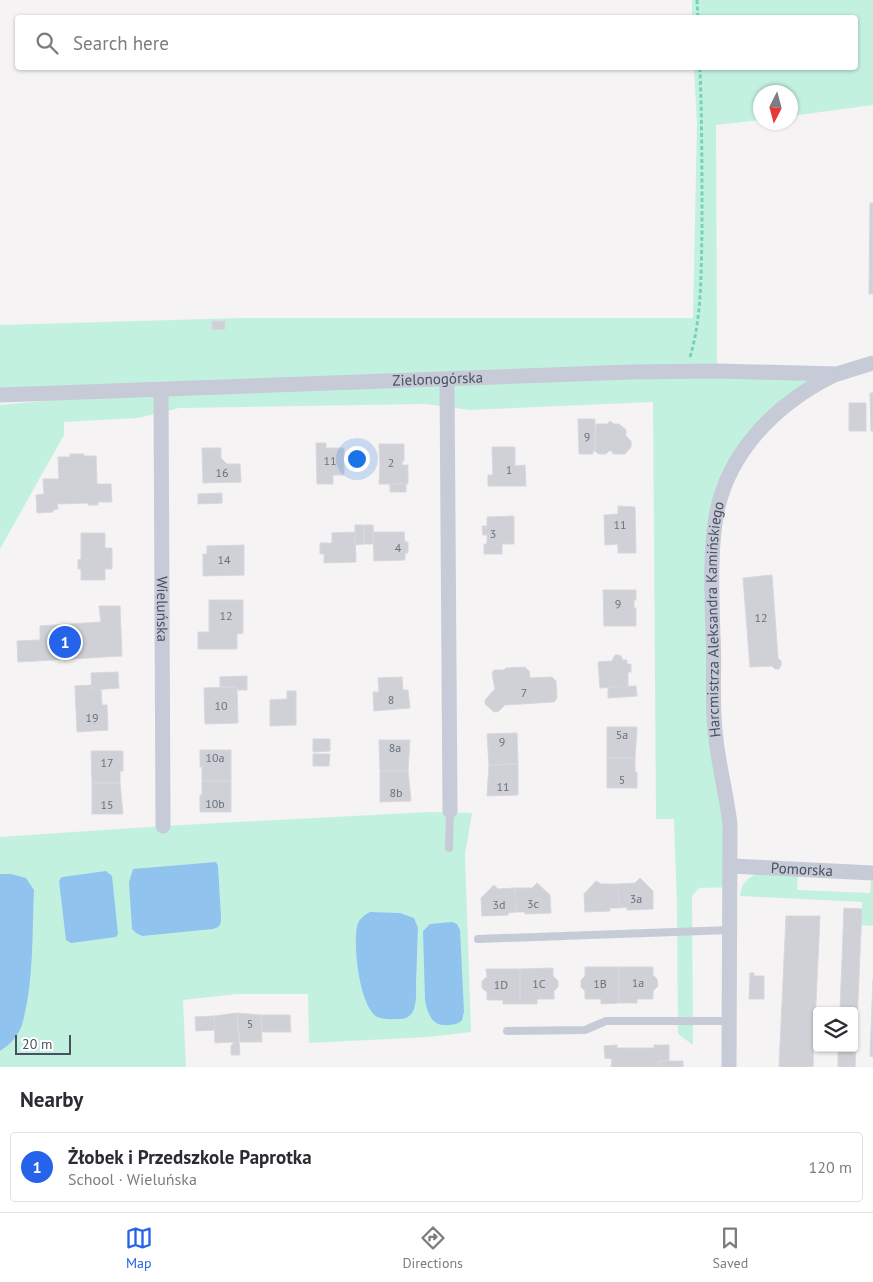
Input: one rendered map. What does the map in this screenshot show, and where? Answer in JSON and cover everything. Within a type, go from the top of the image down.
[{"type":"street","name":"Zielonogórska","points":[[0,395],[686,372],[837,374],[873,363]]},
{"type":"street","name":"Harcmistrza Aleksandra Kamińskiego","points":[[729,1067],[731,866],[729,817],[715,738],[712,554],[715,522],[720,498],[728,478],[748,444],[759,430],[797,396],[837,374]]},
{"type":"street","points":[[447,380],[450,811]]},
{"type":"street","name":"Wieluńska","points":[[161,390],[163,826]]},
{"type":"street","name":"Pomorska","points":[[731,866],[873,872]]},
{"type":"lane","points":[[449,848],[450,811]]},
{"type":"lane","points":[[478,939],[730,930]]},
{"type":"lane","points":[[507,1031],[585,1030],[606,1021],[730,1021]]},
{"type":"path","points":[[697,0],[698,15]]},
{"type":"path","points":[[686,372],[698,332],[702,258],[703,168],[700,70]]},
{"type":"green space","points":[[692,0],[873,0],[873,105],[798,115],[798,85],[753,85],[753,121],[716,125],[717,371],[837,374],[816,384],[736,462],[712,554],[731,887],[699,888],[692,896],[693,1045],[678,1034],[674,819],[656,819],[653,402],[470,410],[425,404],[179,408],[138,418],[64,422],[64,435],[0,549],[0,405],[154,391],[0,388],[0,325],[241,318],[693,318],[697,124],[694,70],[858,70],[858,15],[692,15]]},
{"type":"green space","points":[[428,812],[472,813],[465,855],[471,1032],[428,1037],[309,1043],[308,994],[237,994],[183,1000],[186,1067],[0,1067],[0,837]]},
{"type":"green space","points":[[757,874],[798,876],[797,890],[870,893],[871,879],[873,879],[873,926],[862,925],[862,902],[740,896],[745,882]]},
{"type":"water","points":[[216,862],[218,866],[221,917],[219,926],[213,929],[142,936],[132,929],[129,882],[133,869]]},
{"type":"water","points":[[106,871],[112,876],[118,934],[116,937],[71,943],[66,940],[59,881],[62,877]]},
{"type":"water","points":[[0,874],[11,874],[26,878],[34,890],[32,958],[26,1009],[18,1033],[0,1051]]},
{"type":"water","points":[[370,912],[400,913],[414,918],[418,928],[416,1002],[412,1013],[405,1018],[383,1019],[377,1017],[371,1011],[366,1001],[359,974],[356,935],[359,921]]},
{"type":"water","points":[[452,922],[457,924],[460,930],[464,1012],[460,1022],[453,1025],[445,1025],[437,1024],[433,1020],[426,1006],[423,931],[430,924]]},
{"type":"building","points":[[870,203],[873,203],[873,294],[869,294]]},
{"type":"building","points":[[212,321],[225,321],[225,329],[212,330]]},
{"type":"building","points":[[870,393],[873,393],[873,431],[871,431]]},
{"type":"building","points":[[849,403],[866,403],[866,431],[849,431]]},
{"type":"building","points":[[578,419],[595,419],[595,451],[593,451],[593,454],[579,454]]},
{"type":"building","points":[[610,421],[614,424],[619,424],[626,430],[626,436],[631,441],[631,447],[625,454],[613,454],[612,451],[609,451],[606,454],[599,454],[595,451],[596,424],[607,424]]},
{"type":"building","points":[[316,443],[326,443],[326,448],[344,448],[344,475],[333,475],[333,484],[317,484]]},
{"type":"building","points":[[379,444],[404,444],[404,461],[402,461],[402,465],[408,465],[408,484],[379,484]]},
{"type":"building","points":[[492,447],[515,447],[515,466],[525,465],[526,486],[488,486],[488,475],[493,475]]},
{"type":"building","points":[[202,448],[221,448],[221,458],[227,464],[240,464],[241,482],[203,483]]},
{"type":"building","points":[[70,454],[96,456],[97,484],[111,484],[112,502],[98,502],[98,505],[88,505],[88,503],[57,504],[58,509],[53,510],[53,512],[37,513],[36,495],[44,494],[43,479],[59,479],[58,457],[70,457]]},
{"type":"building","points":[[406,483],[406,492],[390,492],[390,484]]},
{"type":"building","points":[[222,493],[222,503],[198,504],[198,494]]},
{"type":"building","points":[[618,506],[635,507],[636,553],[618,553],[618,544],[605,545],[604,515],[618,514]]},
{"type":"building","points":[[514,516],[514,544],[502,544],[502,554],[484,554],[484,544],[487,544],[487,535],[483,535],[482,526],[487,526],[487,517]]},
{"type":"building","points":[[355,525],[364,525],[364,544],[355,545]]},
{"type":"building","points":[[364,525],[373,525],[374,544],[364,544]]},
{"type":"building","points":[[355,532],[356,562],[324,563],[324,554],[320,554],[320,543],[332,543],[332,533]]},
{"type":"building","points":[[373,532],[404,532],[405,542],[408,542],[408,553],[405,553],[405,560],[374,561]]},
{"type":"building","points":[[81,533],[105,533],[105,548],[112,548],[112,569],[105,569],[105,580],[81,580],[81,569],[78,569],[78,560],[81,559]]},
{"type":"building","points":[[244,545],[244,575],[203,576],[203,554],[207,554],[207,546]]},
{"type":"building","points":[[772,575],[778,658],[781,661],[781,665],[779,669],[775,669],[772,666],[750,667],[743,578]]},
{"type":"building","points":[[603,590],[636,590],[634,608],[636,608],[636,626],[604,626]]},
{"type":"building","points":[[209,600],[243,600],[243,633],[237,634],[237,649],[198,649],[198,632],[209,632]]},
{"type":"building","points":[[99,606],[120,606],[122,656],[18,662],[17,641],[40,640],[40,626],[101,622]]},
{"type":"building","points":[[615,655],[622,657],[622,660],[627,660],[627,664],[631,664],[631,672],[628,672],[628,686],[600,688],[598,662],[612,661]]},
{"type":"building","points":[[525,667],[529,671],[530,678],[552,677],[556,681],[557,698],[554,702],[505,705],[499,711],[494,712],[485,704],[485,700],[495,689],[492,673],[494,670]]},
{"type":"building","points":[[118,672],[119,688],[92,690],[91,673]]},
{"type":"building","points":[[247,676],[247,690],[237,690],[237,687],[220,687],[220,677]]},
{"type":"building","points":[[402,677],[403,690],[408,690],[410,708],[374,711],[373,692],[379,692],[378,678]]},
{"type":"building","points":[[92,685],[92,690],[101,689],[102,705],[107,705],[108,730],[77,732],[75,686]]},
{"type":"building","points":[[636,686],[637,696],[608,698],[608,687]]},
{"type":"building","points":[[237,687],[238,723],[205,724],[204,688]]},
{"type":"building","points":[[287,691],[296,691],[296,725],[270,726],[270,700],[287,699]]},
{"type":"building","points":[[607,727],[637,727],[635,758],[607,758]]},
{"type":"building","points":[[517,733],[518,764],[489,765],[487,734]]},
{"type":"building","points":[[313,739],[330,739],[330,751],[313,752]]},
{"type":"building","points":[[379,740],[410,740],[408,771],[380,771]]},
{"type":"building","points":[[200,750],[231,750],[231,781],[202,781]]},
{"type":"building","points":[[91,751],[123,751],[123,771],[120,771],[120,783],[92,783]]},
{"type":"building","points":[[313,754],[330,754],[329,766],[313,766]]},
{"type":"building","points":[[607,758],[635,758],[637,788],[607,788]]},
{"type":"building","points":[[518,764],[518,795],[487,796],[489,765]]},
{"type":"building","points":[[380,771],[408,771],[411,801],[380,802]]},
{"type":"building","points":[[202,781],[231,781],[231,812],[200,812]]},
{"type":"building","points":[[92,783],[120,783],[123,814],[92,814]]},
{"type":"building","points":[[640,878],[653,891],[653,909],[627,910],[627,907],[619,908],[618,884],[635,883]]},
{"type":"building","points":[[596,881],[601,884],[618,884],[619,908],[610,908],[610,911],[585,912],[584,894]]},
{"type":"building","points":[[537,883],[550,895],[551,913],[525,914],[525,912],[516,912],[515,888],[532,888]]},
{"type":"building","points":[[494,885],[498,889],[515,888],[516,912],[508,913],[508,915],[482,916],[481,898]]},
{"type":"building","points":[[844,908],[862,909],[858,1007],[840,1007]]},
{"type":"building","points":[[786,916],[820,916],[816,1007],[813,1007],[813,1067],[779,1067]]},
{"type":"building","points":[[585,967],[619,967],[619,1003],[601,1004],[601,999],[585,999],[585,991],[581,987],[581,980],[585,976]]},
{"type":"building","points":[[619,967],[653,967],[653,975],[657,979],[658,986],[653,991],[653,999],[637,999],[637,1003],[619,1003]]},
{"type":"building","points":[[553,968],[553,976],[558,981],[558,987],[554,991],[554,999],[537,999],[537,1004],[520,1004],[520,969]]},
{"type":"building","points":[[486,969],[520,969],[520,1004],[503,1004],[503,1000],[487,1000],[487,992],[482,988],[482,981],[487,977]]},
{"type":"building","points":[[750,973],[754,973],[754,976],[764,976],[764,999],[749,999]]},
{"type":"building","points":[[873,979],[873,1057],[870,1056]]},
{"type":"building","points":[[237,1013],[261,1015],[262,1042],[240,1042]]},
{"type":"building","points":[[237,1013],[240,1055],[231,1055],[231,1046],[234,1042],[215,1043],[214,1016]]},
{"type":"building","points":[[261,1015],[290,1015],[291,1032],[262,1032]]},
{"type":"building","points":[[214,1016],[215,1030],[196,1031],[195,1017]]},
{"type":"building","points":[[617,1045],[617,1048],[654,1048],[654,1045],[669,1045],[669,1061],[659,1061],[659,1067],[611,1067],[612,1059],[605,1058],[604,1046]]},
{"type":"building","points":[[838,1052],[856,1052],[855,1067],[838,1067]]},
{"type":"building","points":[[659,1061],[683,1061],[683,1067],[659,1067]]},
{"type":"place","name":"Żłobek i Przedszkole Paprotka","points":[[65,642]]}]
